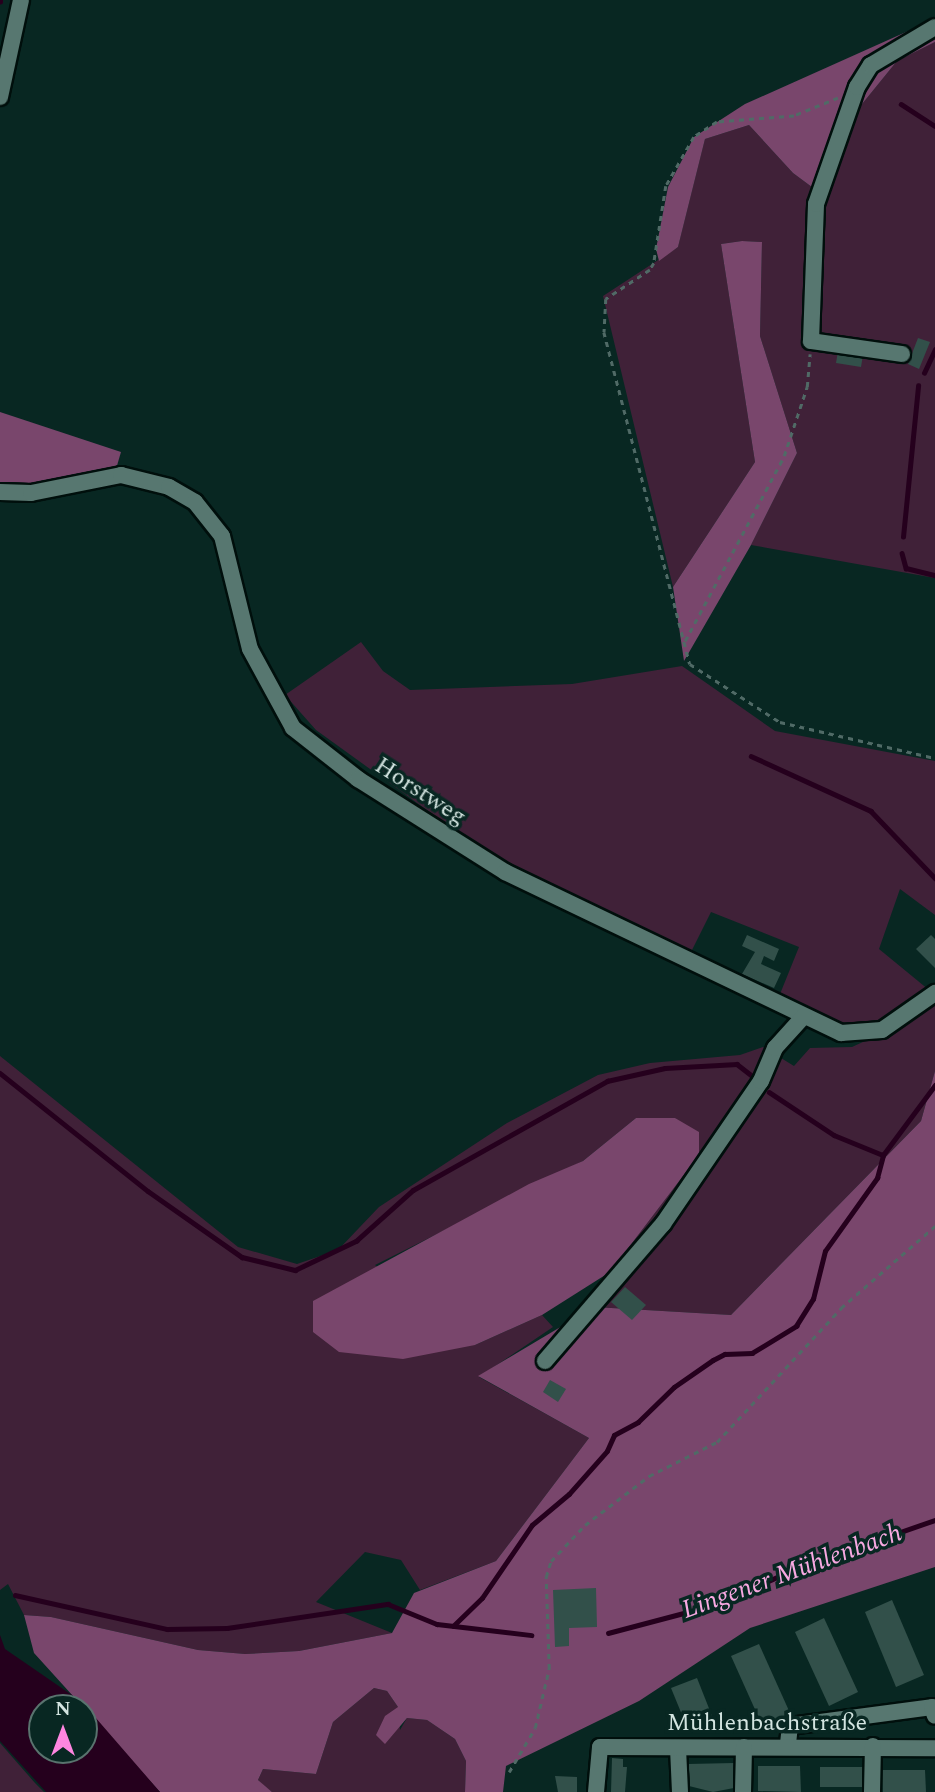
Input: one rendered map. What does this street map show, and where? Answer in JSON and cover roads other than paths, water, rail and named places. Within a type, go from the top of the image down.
[{"type":"street","points":[[0,97],[21,0]]},
{"type":"street","points":[[902,354],[811,341],[816,204],[857,88],[871,65],[935,27]]},
{"type":"street","name":"Horstweg","points":[[0,492],[31,494],[121,475],[169,487],[195,502],[222,536],[239,617],[260,674],[283,715],[302,737],[358,779],[505,872],[841,1032],[859,1034],[891,1025],[935,993]]},
{"type":"street","points":[[545,1361],[663,1224],[748,1102],[775,1048],[804,1016]]},
{"type":"street","points":[[788,1745],[790,1726],[932,1707],[935,1716]]},
{"type":"street","name":"Mühlenbachstraße","points":[[596,1792],[600,1747],[788,1745],[935,1748]]},
{"type":"street","points":[[872,1792],[873,1746]]},
{"type":"street","points":[[743,1792],[744,1747]]},
{"type":"street","points":[[678,1748],[680,1792]]},
{"type":"waterway","points":[[901,104],[935,126]]},
{"type":"waterway","points":[[924,373],[935,349]]},
{"type":"waterway","points":[[903,537],[918,386]]},
{"type":"waterway","points":[[902,553],[906,568],[935,575]]},
{"type":"waterway","points":[[751,756],[871,811],[935,878]]},
{"type":"waterway","points":[[0,1073],[148,1191],[242,1257],[295,1270],[356,1241],[413,1190],[607,1081],[665,1068],[737,1064],[756,1079]]},
{"type":"waterway","points":[[453,1626],[482,1598],[532,1525],[569,1494],[607,1451],[614,1435],[638,1422],[674,1387],[713,1360],[725,1354],[752,1353],[796,1326],[813,1299],[825,1251],[877,1178],[883,1155],[935,1085]]},
{"type":"waterway","points":[[769,1092],[834,1135],[883,1155]]},
{"type":"waterway","name":"Lingener Mühlenbach","points":[[608,1633],[718,1604],[797,1568],[935,1520]]},
{"type":"waterway","name":"Lingener Mühlenbach","points":[[15,1595],[167,1629],[227,1628],[388,1604],[437,1624],[531,1635]]}]
